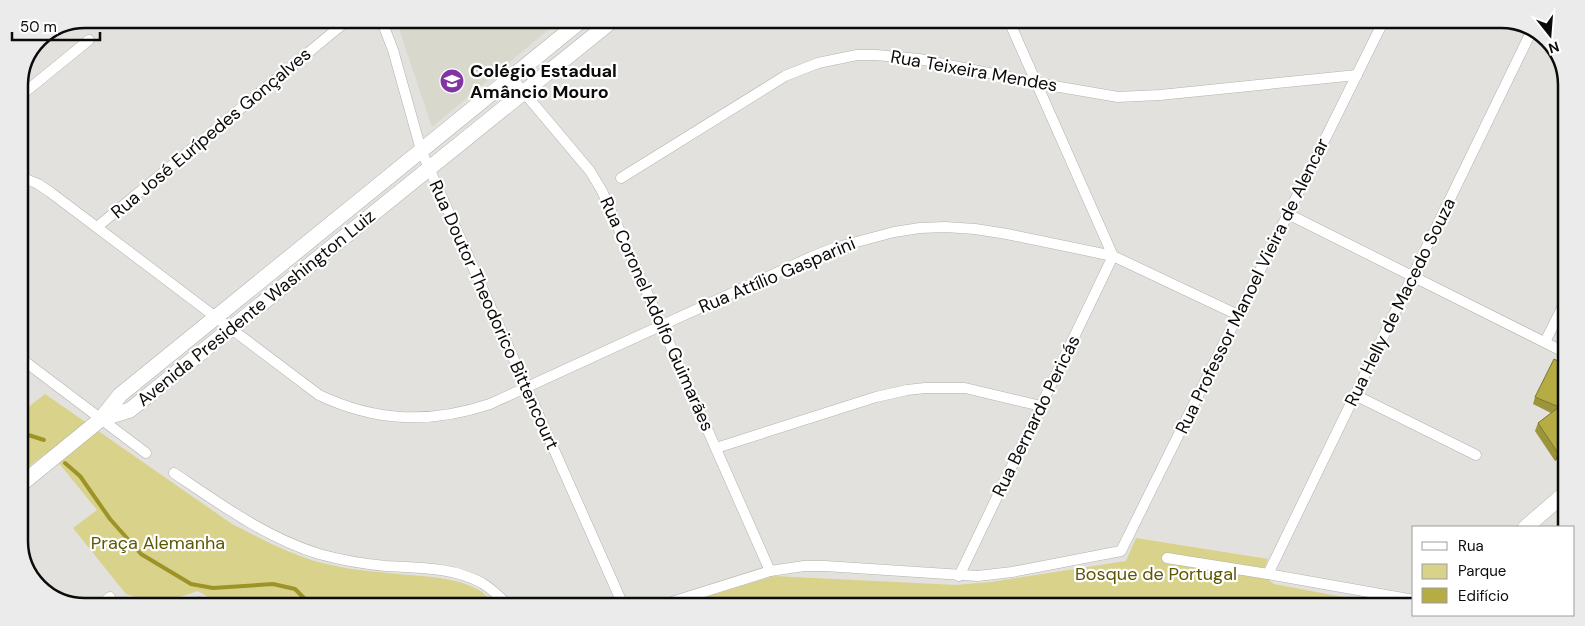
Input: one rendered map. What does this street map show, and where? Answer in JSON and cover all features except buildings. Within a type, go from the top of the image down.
[{"type":"street","name":"Rua José Eurípedes Gonçalves","points":[[97,227],[338,28]]},
{"type":"street","name":"Rua Doutor Theodorico Bittencourt","points":[[384,28],[393,50],[421,150],[619,598]]},
{"type":"street","name":"Avenida Presidente Washington Luiz","points":[[101,419],[120,395],[572,28]]},
{"type":"street","name":"Avenida Presidente Washington Luiz","points":[[101,419],[130,410],[602,28]]},
{"type":"street","points":[[1012,28],[1113,256]]},
{"type":"street","name":"Rua Professor Manoel Vieira de Alencar","points":[[959,576],[1004,574],[1121,551],[1380,28]]},
{"type":"street","points":[[28,90],[90,40]]},
{"type":"street","name":"Rua Helly de Macedo Souza","points":[[1268,574],[1525,44]]},
{"type":"street","name":"Rua Teixeira Mendes","points":[[622,178],[770,84],[798,70],[827,60],[857,55],[896,56],[1118,97],[1357,75]]},
{"type":"street","name":"Rua Coronel Adolfo Guimarães","points":[[511,77],[597,181],[770,571]]},
{"type":"street","name":"Rua Attílio Gasparini","points":[[28,180],[50,192],[319,394],[334,402],[371,414],[394,417],[436,417],[474,409],[526,388],[827,251],[866,238],[920,228],[976,229],[1113,256],[1238,316]]},
{"type":"street","points":[[1288,214],[1558,349]]},
{"type":"street","name":"Rua Bernardo Pericás","points":[[959,576],[1113,256]]},
{"type":"street","points":[[1545,342],[1558,317]]},
{"type":"street","points":[[28,364],[146,453]]},
{"type":"street","points":[[716,448],[876,397],[907,390],[965,388],[1041,406]]},
{"type":"street","points":[[1354,395],[1476,455]]},
{"type":"street","points":[[28,479],[101,419]]},
{"type":"street","points":[[174,474],[255,526],[297,546],[356,562],[452,572],[481,583],[492,589],[501,598]]},
{"type":"street","points":[[1527,526],[1558,499]]},
{"type":"street","points":[[1167,558],[1403,598]]},
{"type":"street","points":[[684,598],[770,571],[804,566],[959,576]]},
{"type":"shaded area","name":"Colégio Estadual Amâncio Mouro","points":[[399,28],[550,28],[432,127]]},
{"type":"green space","name":"Praça Alemanha","points":[[45,394],[232,524],[280,548],[305,558],[340,567],[455,581],[473,587],[488,598],[210,598],[198,591],[176,598],[139,598],[126,594],[73,528],[97,510],[49,451],[28,467],[28,407]]},
{"type":"green space","name":"Bosque de Portugal","points":[[1136,538],[1268,559],[1264,574],[1274,584],[1348,598],[702,598],[774,576],[956,585],[991,582],[1126,561]]},
{"type":"waterway","points":[[28,435],[44,440]]},
{"type":"waterway","points":[[65,463],[80,476],[110,519],[141,554],[191,584],[213,588],[273,584],[295,589],[304,598]]},
{"type":"place","name":"Colégio Estadual Amâncio Mouro","points":[[452,81]]}]
